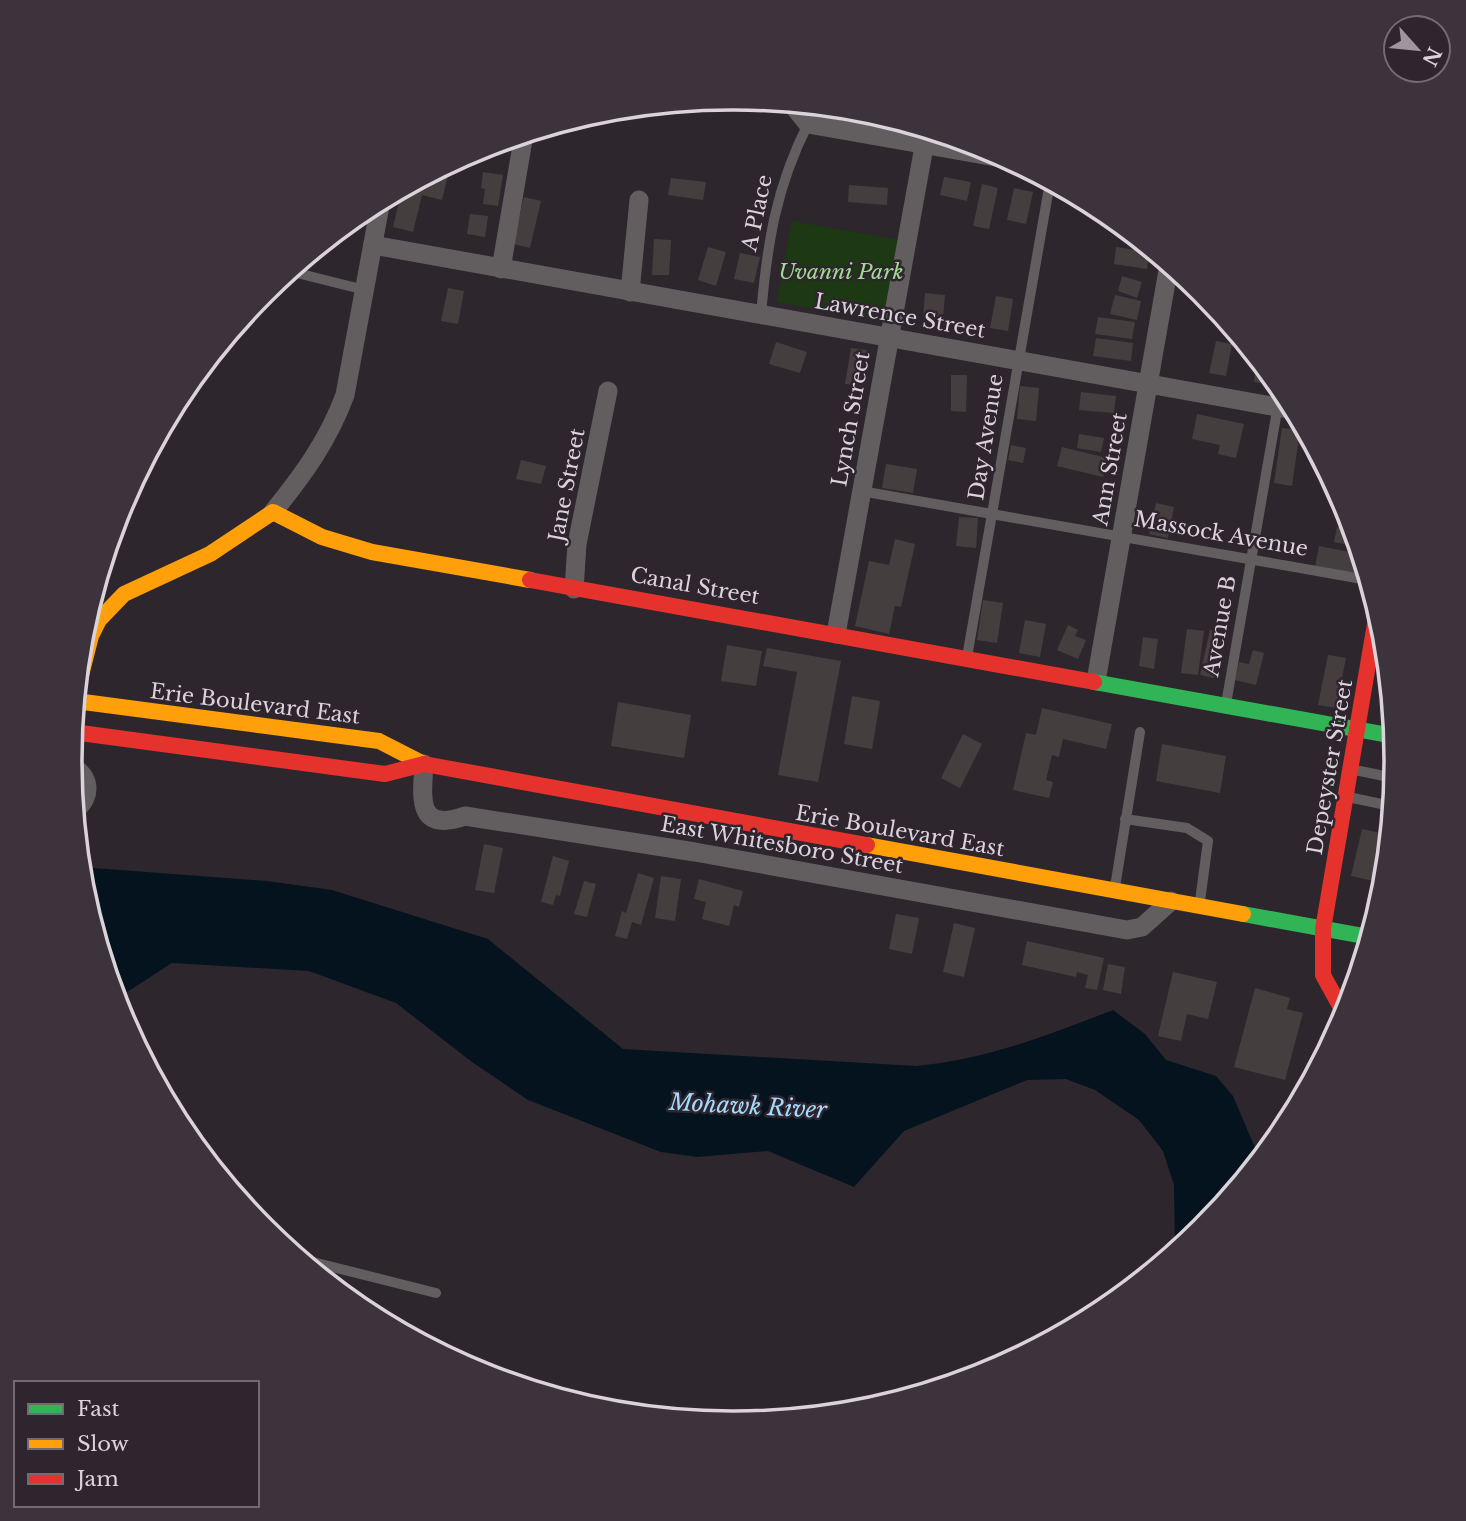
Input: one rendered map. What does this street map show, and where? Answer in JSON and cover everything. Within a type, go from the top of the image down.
[{"type":"main road","name":"Canal Street","points":[[273,512],[322,537],[372,552],[1383,734]]},
{"type":"main road","points":[[97,625],[124,594],[210,554],[273,512]]},
{"type":"main road","name":"Depeyster Street","points":[[1336,1004],[1326,990],[1320,970],[1323,929],[1372,641]]},
{"type":"main road","name":"Erie Boulevard East","points":[[85,702],[379,741],[424,764],[1360,935]]},
{"type":"main road","name":"Erie Boulevard East","points":[[83,734],[385,774],[424,764]]},
{"type":"street","points":[[799,113],[808,124],[919,137]]},
{"type":"street","name":"Lynch Street","points":[[836,634],[925,139]]},
{"type":"street","points":[[500,269],[522,145]]},
{"type":"street","points":[[630,292],[639,200]]},
{"type":"street","points":[[273,512],[315,459],[334,425],[345,396],[378,215]]},
{"type":"street","name":"Lawrence Street","points":[[373,245],[1148,383],[1275,401]]},
{"type":"street","name":"Ann Street","points":[[1096,681],[1167,276]]},
{"type":"street","name":"Jane Street","points":[[574,589],[577,544],[608,391]]},
{"type":"street","name":"East Whitesboro Street","points":[[424,764],[421,805],[427,813],[440,820],[465,816],[695,852],[1127,930],[1142,927],[1171,901]]},
{"type":"street","points":[[83,778],[87,785],[84,801]]},
{"type":"lane","name":"A Place","points":[[761,315],[766,258],[776,202],[788,163],[808,124]]},
{"type":"lane","name":"Day Avenue","points":[[967,658],[1047,191]]},
{"type":"lane","points":[[301,274],[365,290]]},
{"type":"lane","name":"Avenue B","points":[[1226,704],[1251,558],[1282,412]]},
{"type":"lane","name":"Massock Avenue","points":[[861,491],[1358,578]]},
{"type":"lane","points":[[1115,892],[1140,732]]},
{"type":"lane","points":[[1350,769],[1383,776]]},
{"type":"lane","points":[[1346,796],[1382,804]]},
{"type":"lane","points":[[1125,819],[1187,828],[1208,841],[1199,905]]},
{"type":"lane","points":[[321,1264],[436,1293]]},
{"type":"green space","name":"Uvanni Park","points":[[792,221],[906,241],[891,323],[777,302]]},
{"type":"water","name":"Mohawk River","points":[[92,868],[267,881],[332,890],[488,939],[623,1049],[916,1066],[992,1052],[1113,1010],[1145,1034],[1166,1060],[1216,1076],[1233,1096],[1255,1148],[1222,1190],[1175,1238],[1174,1185],[1163,1151],[1139,1120],[1095,1090],[1066,1079],[1027,1080],[904,1131],[854,1187],[768,1151],[698,1157],[661,1152],[528,1100],[472,1062],[396,1003],[309,971],[172,963],[126,993],[104,929]]},
{"type":"building","points":[[483,172],[503,175],[498,206],[483,204]]},
{"type":"building","points":[[448,176],[442,200],[422,195],[413,232],[393,227],[399,202]]},
{"type":"building","points":[[944,177],[971,182],[967,201],[940,195]]},
{"type":"building","points":[[671,178],[706,182],[703,200],[668,195]]},
{"type":"building","points":[[982,184],[998,188],[989,229],[973,226]]},
{"type":"building","points":[[849,185],[888,188],[887,205],[848,202]]},
{"type":"building","points":[[1014,188],[1033,192],[1026,224],[1007,220]]},
{"type":"building","points":[[524,197],[541,201],[530,248],[513,244]]},
{"type":"building","points":[[470,214],[488,216],[485,237],[467,234]]},
{"type":"building","points":[[654,239],[671,240],[669,275],[652,275]]},
{"type":"building","points":[[708,247],[726,252],[716,286],[698,280]]},
{"type":"building","points":[[1116,247],[1136,250],[1148,260],[1147,269],[1114,264]]},
{"type":"building","points":[[740,253],[760,257],[754,283],[734,279]]},
{"type":"building","points":[[1122,276],[1142,282],[1137,298],[1118,291]]},
{"type":"building","points":[[448,288],[464,291],[458,324],[441,321]]},
{"type":"building","points":[[925,293],[945,295],[943,318],[923,317]]},
{"type":"building","points":[[1115,295],[1141,301],[1137,320],[1110,314]]},
{"type":"building","points":[[996,296],[1013,299],[1008,331],[990,328]]},
{"type":"building","points":[[1098,317],[1135,322],[1132,339],[1095,334]]},
{"type":"building","points":[[1096,338],[1133,343],[1131,361],[1093,356]]},
{"type":"building","points":[[1216,341],[1232,344],[1226,376],[1209,373]]},
{"type":"building","points":[[776,342],[807,352],[800,373],[769,364]]},
{"type":"building","points":[[851,348],[867,350],[861,386],[845,384]]},
{"type":"building","points":[[1255,373],[1263,383],[1254,382]]},
{"type":"building","points":[[951,375],[967,375],[966,412],[951,411]]},
{"type":"building","points":[[1020,386],[1039,388],[1036,421],[1017,419]]},
{"type":"building","points":[[1081,392],[1116,396],[1114,413],[1079,410]]},
{"type":"building","points":[[1197,414],[1244,424],[1236,458],[1218,454],[1220,445],[1192,439]]},
{"type":"building","points":[[1282,428],[1293,429],[1299,438],[1292,486],[1274,483]]},
{"type":"building","points":[[1079,434],[1104,438],[1101,452],[1077,448]]},
{"type":"building","points":[[1011,445],[1026,448],[1023,463],[1008,460]]},
{"type":"building","points":[[1062,447],[1107,458],[1103,477],[1057,466]]},
{"type":"building","points":[[521,460],[546,466],[541,484],[516,479]]},
{"type":"building","points":[[886,464],[917,469],[913,493],[882,488]]},
{"type":"building","points":[[1156,503],[1174,507],[1168,538],[1149,534]]},
{"type":"building","points":[[959,517],[978,518],[976,548],[956,546]]},
{"type":"building","points":[[1337,527],[1340,528],[1347,545],[1334,542]]},
{"type":"building","points":[[895,539],[915,544],[901,607],[895,606],[889,634],[855,626],[869,561],[889,565]]},
{"type":"building","points":[[1319,546],[1349,552],[1356,575],[1315,567]]},
{"type":"building","points":[[983,600],[1003,603],[997,643],[977,640]]},
{"type":"building","points":[[1025,620],[1046,624],[1040,657],[1019,653]]},
{"type":"building","points":[[1068,625],[1078,630],[1075,636],[1086,640],[1078,659],[1057,650]]},
{"type":"building","points":[[1187,629],[1204,631],[1198,675],[1181,673]]},
{"type":"building","points":[[1210,630],[1224,633],[1214,678],[1200,675]]},
{"type":"building","points":[[1143,637],[1158,639],[1154,669],[1139,666]]},
{"type":"building","points":[[727,645],[762,651],[756,686],[721,681]]},
{"type":"building","points":[[767,648],[841,661],[818,782],[778,775],[797,672],[763,666]]},
{"type":"building","points":[[1253,650],[1264,653],[1256,685],[1235,680],[1239,662],[1249,664]]},
{"type":"building","points":[[1328,655],[1346,658],[1336,708],[1318,705]]},
{"type":"building","points":[[852,696],[880,701],[872,749],[844,744]]},
{"type":"building","points":[[618,702],[691,715],[684,758],[611,746]]},
{"type":"building","points":[[1042,708],[1112,724],[1106,749],[1063,739],[1059,757],[1052,755],[1046,780],[1053,782],[1049,798],[1013,790],[1026,733],[1036,735]]},
{"type":"building","points":[[963,734],[982,744],[960,788],[941,778]]},
{"type":"building","points":[[1162,744],[1226,756],[1220,793],[1156,781]]},
{"type":"building","points":[[1362,829],[1379,833],[1372,881],[1351,876]]},
{"type":"building","points":[[484,844],[503,848],[494,893],[475,890]]},
{"type":"building","points":[[553,856],[569,861],[560,896],[556,895],[553,905],[541,902]]},
{"type":"building","points":[[638,873],[654,878],[641,925],[632,922],[627,939],[615,936],[622,911],[626,913]]},
{"type":"building","points":[[661,876],[681,879],[675,921],[655,918]]},
{"type":"building","points":[[699,879],[743,891],[739,907],[734,905],[729,926],[702,919],[706,902],[694,899]]},
{"type":"building","points":[[584,881],[596,884],[587,917],[574,914]]},
{"type":"building","points":[[896,914],[919,918],[912,954],[889,949]]},
{"type":"building","points":[[954,923],[975,928],[964,977],[943,972]]},
{"type":"building","points":[[1027,941],[1104,958],[1097,990],[1085,988],[1088,975],[1077,972],[1076,977],[1022,965]]},
{"type":"building","points":[[1108,964],[1125,967],[1121,994],[1103,990]]},
{"type":"building","points":[[1173,972],[1217,982],[1208,1019],[1187,1014],[1181,1041],[1158,1036]]},
{"type":"building","points":[[1255,988],[1290,998],[1287,1009],[1303,1013],[1285,1080],[1234,1067]]},
{"type":"traffic: fast","points":[[1094,682],[1383,734]]},
{"type":"traffic: fast","points":[[1243,914],[1360,935]]},
{"type":"traffic: slow","points":[[97,624],[124,594],[210,554],[273,512],[322,537],[372,552],[530,580]]},
{"type":"traffic: slow","points":[[85,702],[379,741],[424,764]]},
{"type":"traffic: slow","points":[[867,845],[1243,914]]},
{"type":"traffic: jam","points":[[530,580],[1094,682]]},
{"type":"traffic: jam","points":[[1337,1001],[1323,975],[1323,929],[1372,641]]},
{"type":"traffic: jam","points":[[83,733],[385,774],[424,764]]},
{"type":"traffic: jam","points":[[424,764],[867,845]]}]
